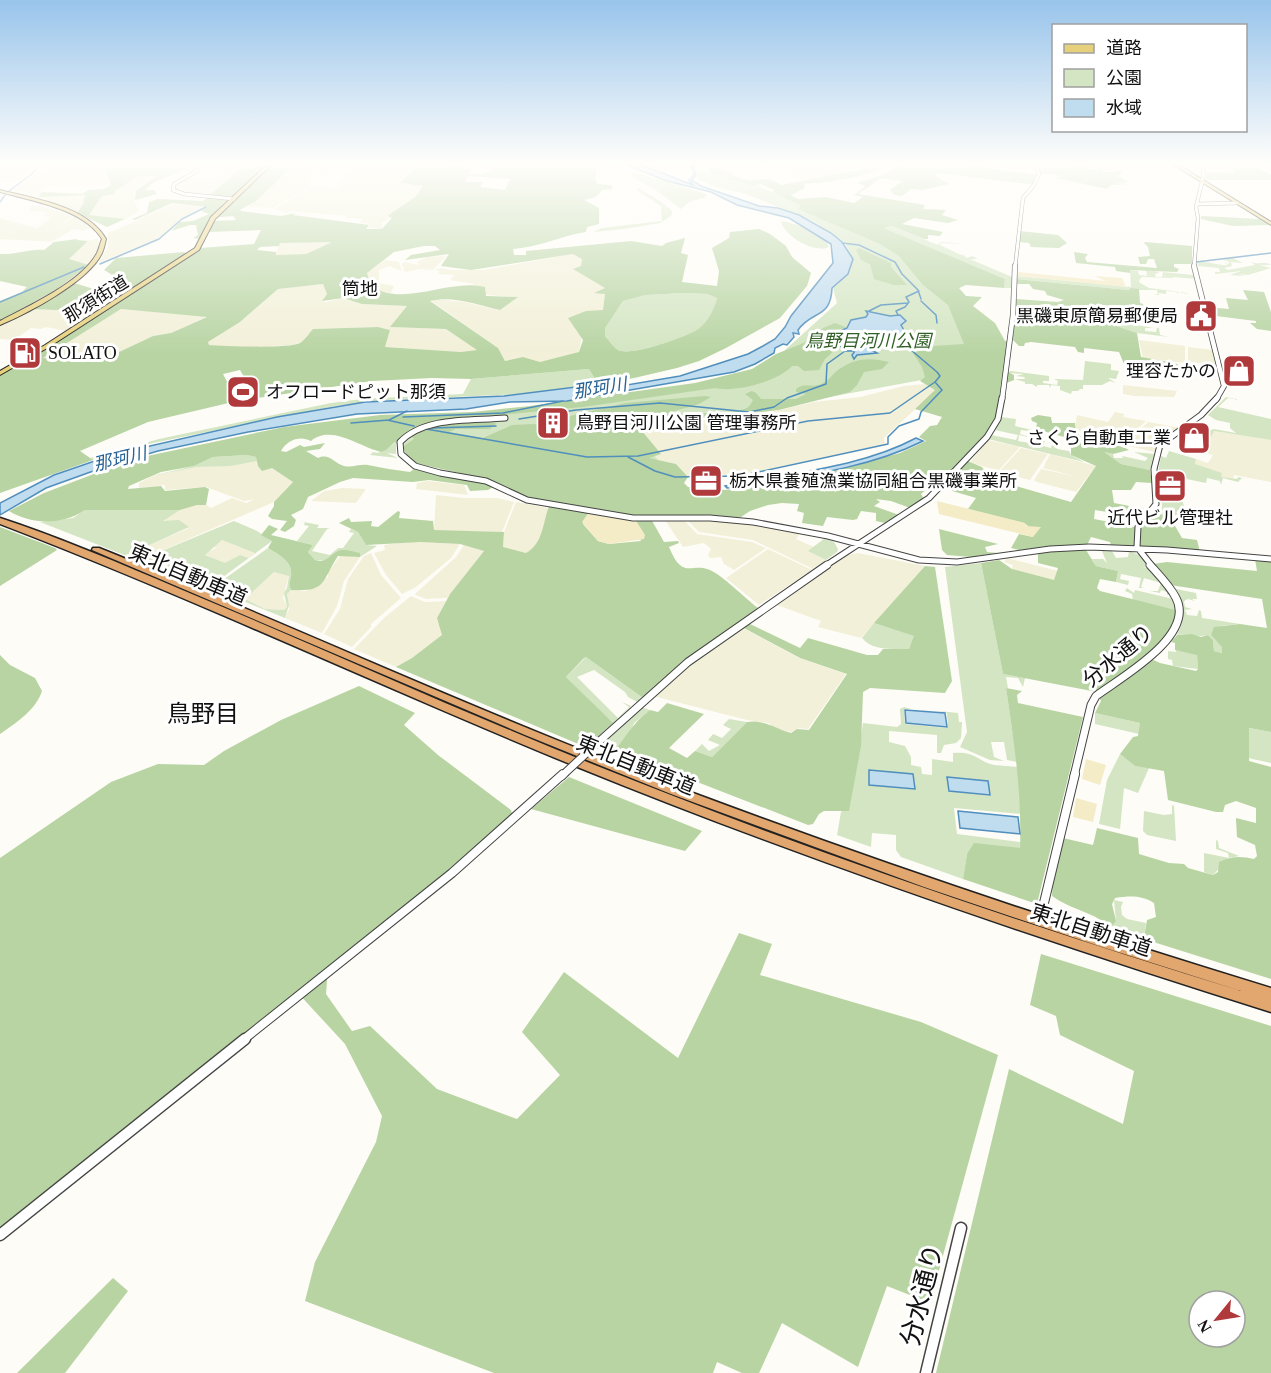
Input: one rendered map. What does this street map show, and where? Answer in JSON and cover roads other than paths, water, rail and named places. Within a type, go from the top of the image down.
[{"type":"highway","name":"東北自動車道","points":[[0,514],[541,747],[730,823],[1034,932],[1271,1006]]},
{"type":"highway","name":"東北自動車道","points":[[0,521],[26,527],[212,598],[539,736],[779,831],[1048,926],[1271,994]]},
{"type":"main road","points":[[0,323],[80,276],[98,258],[104,240],[95,226]]},
{"type":"main road","name":"那須街道","points":[[0,373],[186,257],[201,244],[209,226]]},
{"type":"street","points":[[0,1235],[452,873],[688,662],[855,544],[934,495],[969,458],[996,424],[1010,352],[1019,226]]},
{"type":"street","points":[[1139,550],[1138,527],[1151,513],[1156,502],[1154,469],[1159,447],[1201,415],[1221,394],[1224,386],[1193,263],[1196,226]]},
{"type":"street","points":[[505,418],[447,422],[420,427],[404,438],[400,449],[405,459],[417,466],[484,480],[509,494],[528,500],[640,519],[717,518],[812,532],[903,558],[942,562],[1060,548],[1139,550],[1271,559]]},
{"type":"street","name":"分水通り","points":[[1043,907],[1091,705],[1096,696],[1169,639],[1178,623],[1179,606],[1176,598],[1139,550]]},
{"type":"street","name":"分水通り","points":[[926,1373],[961,1228]]},
{"type":"water","name":"那珂川","points":[[802,226],[819,226],[831,233],[842,242],[853,259],[848,274],[832,288],[828,305],[803,324],[798,330],[799,334],[793,333],[794,337],[787,345],[783,344],[775,348],[774,353],[734,372],[567,401],[510,402],[466,409],[357,414],[248,432],[158,451],[110,465],[46,488],[0,515],[0,503],[54,475],[115,454],[277,417],[365,402],[504,396],[624,381],[627,385],[680,376],[748,354],[775,339],[785,327],[833,263],[831,244]]},
{"type":"water","points":[[866,311],[890,316],[900,315],[906,321],[901,325],[905,332],[886,341],[866,344],[867,348],[877,353],[857,355],[854,359],[852,355],[855,351],[845,351],[844,348],[828,342],[828,336],[847,328],[851,320],[866,317],[868,314]]},
{"type":"water","points":[[916,438],[923,441],[852,466],[727,488],[725,486],[847,463],[894,448]]},
{"type":"water","points":[[905,710],[945,713],[947,727],[906,723]]},
{"type":"water","points":[[869,770],[913,774],[915,789],[869,785]]},
{"type":"water","points":[[947,777],[988,781],[990,795],[949,791]]},
{"type":"water","points":[[958,811],[1018,817],[1020,834],[960,828]]},
{"type":"waterway","points":[[100,264],[159,239],[174,226]]},
{"type":"waterway","points":[[842,243],[859,245],[895,262],[902,274],[918,291]]},
{"type":"waterway","points":[[1196,262],[1271,253]]},
{"type":"waterway","points":[[0,302],[84,267]]},
{"type":"waterway","points":[[898,315],[896,311],[905,307],[909,302],[906,297],[918,291]]},
{"type":"waterway","points":[[918,291],[921,299]]},
{"type":"waterway","points":[[921,301],[936,315],[937,323]]},
{"type":"waterway","points":[[869,311],[881,305],[908,303]]},
{"type":"waterway","points":[[911,350],[940,376],[935,382]]},
{"type":"waterway","name":"那珂川","points":[[519,419],[576,410],[660,403],[749,412],[774,407],[787,398],[826,384],[827,364],[845,351]]},
{"type":"waterway","points":[[426,429],[587,457],[638,456],[808,421],[890,413],[935,382]]},
{"type":"waterway","points":[[628,457],[655,471],[675,477],[740,476],[888,444],[888,437],[899,426],[919,419],[921,412],[942,390],[935,382]]},
{"type":"waterway","points":[[403,417],[503,413],[563,401]]},
{"type":"waterway","points":[[388,420],[407,411]]},
{"type":"waterway","points":[[351,423],[388,420]]},
{"type":"waterway","points":[[388,420],[414,426]]},
{"type":"waterway","points":[[432,428],[496,426]]},
{"type":"place","name":"黒磯東原簡易郵便局","points":[[1201,316]]},
{"type":"place","name":"SOLATO","points":[[25,353]]},
{"type":"place","name":"理容たかの","points":[[1239,371]]},
{"type":"place","name":"オフロードピット那須","points":[[243,392]]},
{"type":"place","name":"鳥野目河川公園 管理事務所","points":[[553,423]]},
{"type":"place","name":"さくら自動車工業","points":[[1194,438]]},
{"type":"place","name":"栃木県養殖漁業協同組合黒磯事業所","points":[[706,481]]},
{"type":"place","name":"近代ビル管理社","points":[[1170,486]]},
{"type":"district","name":"筒地","points":[[360,289]]},
{"type":"district","name":"鳥野目","points":[[203,714]]},
{"type":"park label","name":"鳥野目河川公園","points":[[868,341]]}]
